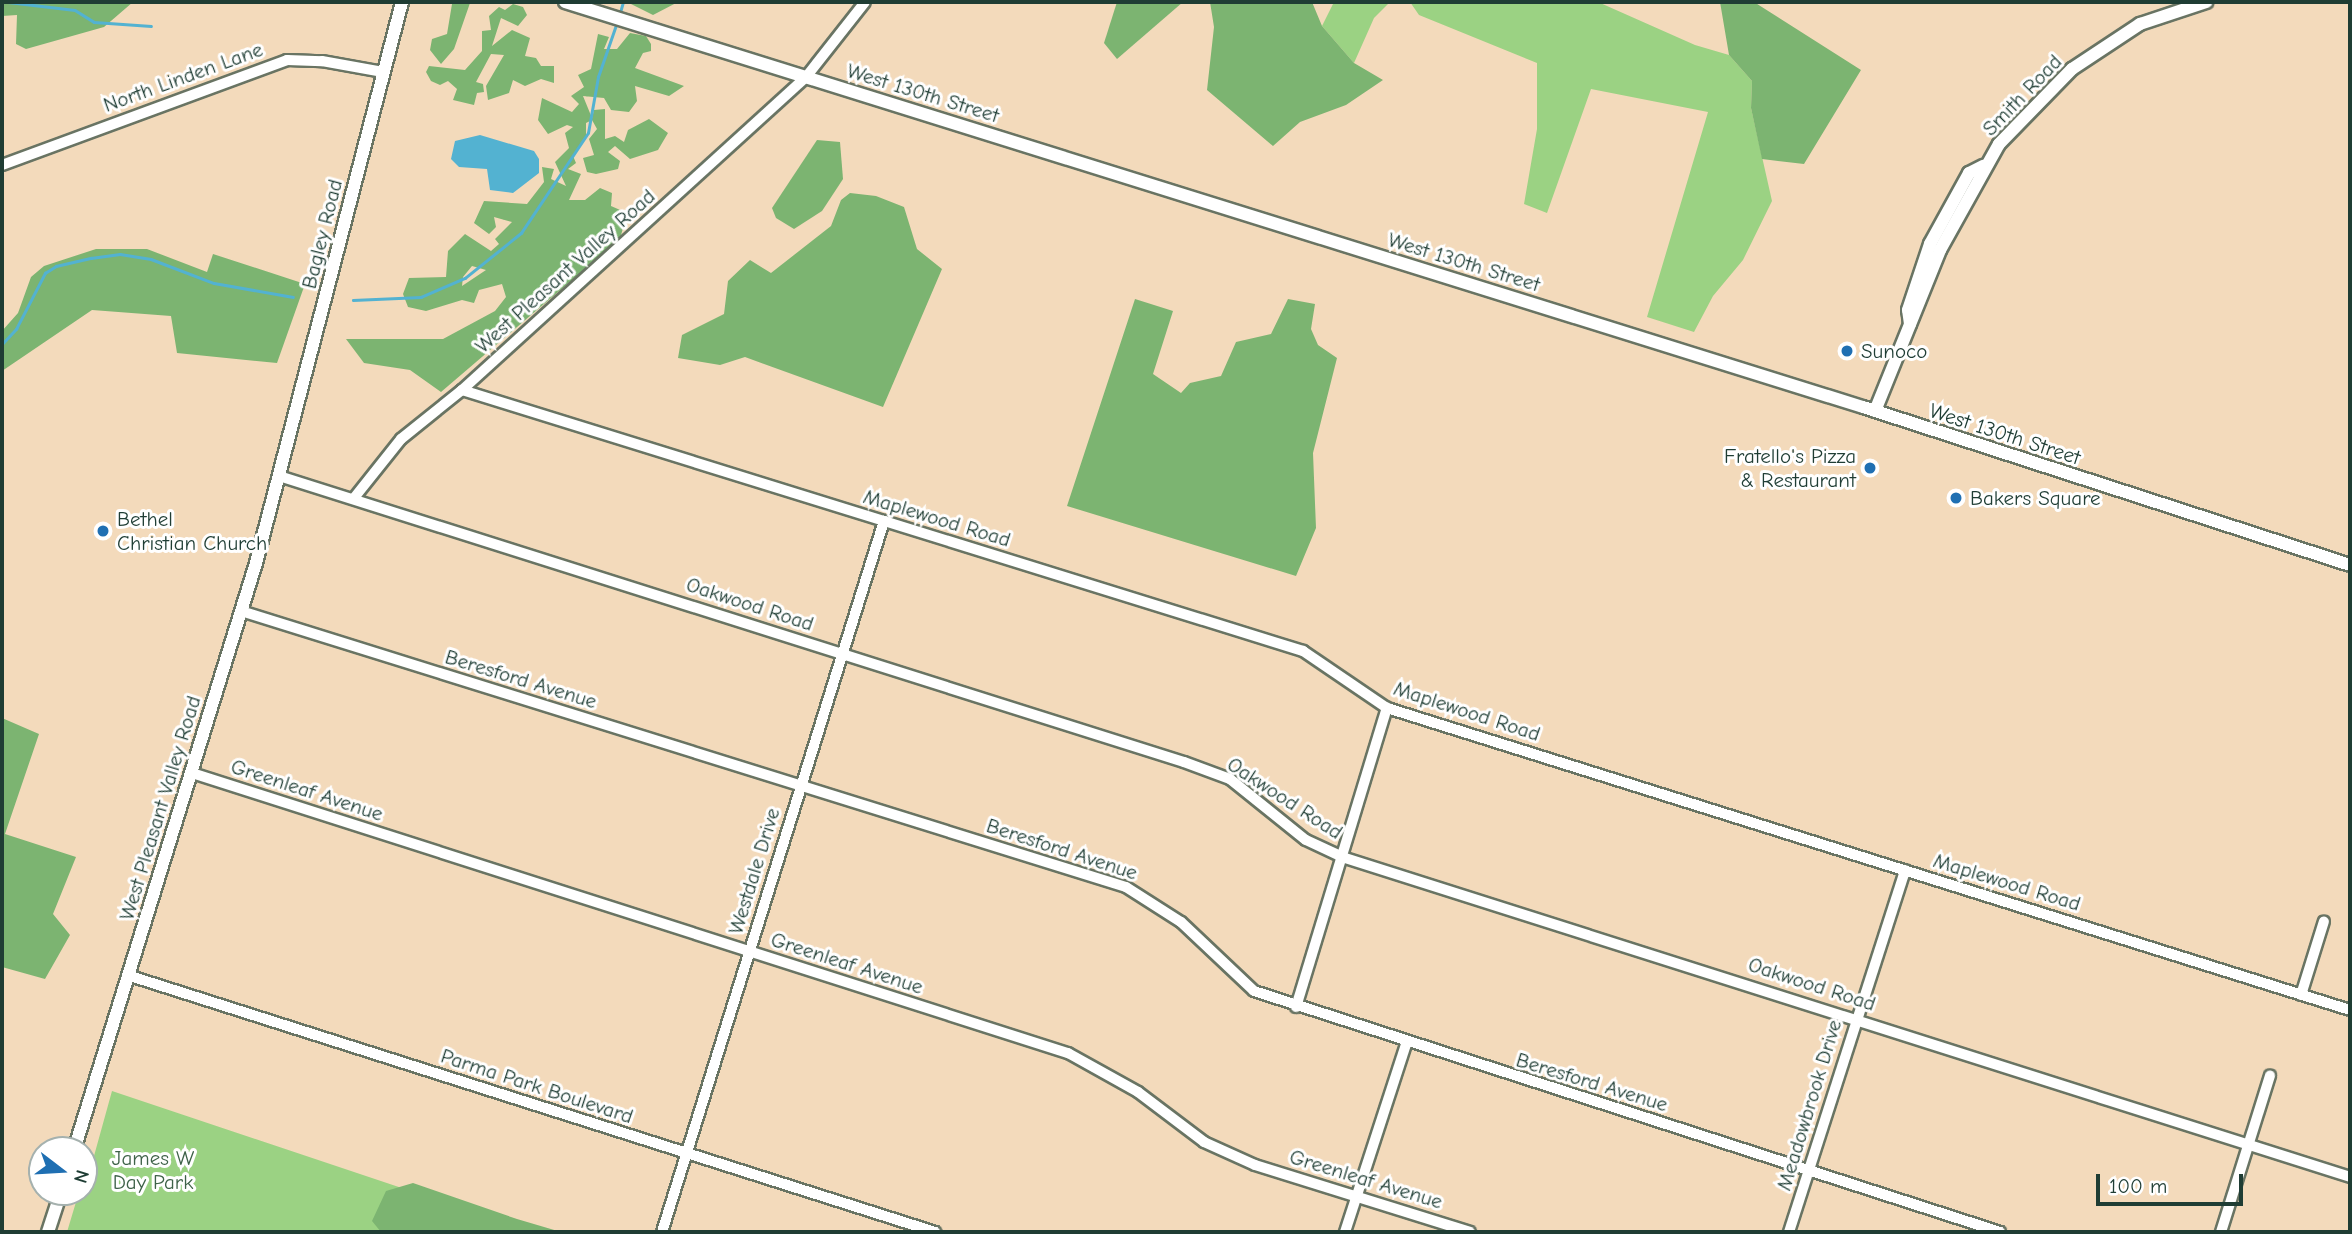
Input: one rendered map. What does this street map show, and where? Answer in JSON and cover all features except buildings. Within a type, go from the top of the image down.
[{"type":"main road","name":"Bagley Road","points":[[279,476],[402,2]]},
{"type":"main road","name":"West 130th Street","points":[[565,2],[1875,411],[2350,565]]},
{"type":"main road","name":"Smith Road","points":[[1875,411],[1910,324],[1917,315],[1940,250],[1983,166],[2072,69],[2140,24],[2206,2]]},
{"type":"main road","name":"West Pleasant Valley Road","points":[[78,1136],[192,773],[279,476]]},
{"type":"main road","points":[[48,1232],[56,1206]]},
{"type":"street","name":"West Pleasant Valley Road","points":[[354,498],[401,439],[462,390],[806,77],[865,2]]},
{"type":"street","name":"North Linden Lane","points":[[2,165],[287,60],[322,61],[383,72]]},
{"type":"street","name":"Maplewood Road","points":[[462,390],[1303,651],[1387,708],[2350,1010]]},
{"type":"street","name":"Oakwood Road","points":[[279,476],[840,652],[1230,779],[1306,840],[1342,858],[1856,1018],[2350,1177]]},
{"type":"street","name":"Westdale Drive","points":[[662,1232],[688,1155],[840,652],[884,521]]},
{"type":"street","name":"Beresford Avenue","points":[[241,611],[800,788],[1126,887],[1181,922],[1254,991],[1406,1044],[2000,1232]]},
{"type":"street","points":[[1296,1007],[1387,708]]},
{"type":"street","name":"Greenleaf Avenue","points":[[192,773],[1068,1053],[1138,1092],[1204,1142],[1255,1165],[1470,1232]]},
{"type":"street","name":"Meadowbrook Drive","points":[[1789,1232],[1905,870]]},
{"type":"street","points":[[2301,995],[2324,921]]},
{"type":"street","name":"Parma Park Boulevard","points":[[127,975],[935,1232]]},
{"type":"street","points":[[1345,1232],[1406,1044]]},
{"type":"street","points":[[2221,1232],[2270,1076]]},
{"type":"green space","points":[[2,2],[133,2],[104,27],[26,49],[16,44],[17,15],[2,16]]},
{"type":"green space","points":[[627,2],[678,2],[653,15]]},
{"type":"green space","points":[[1117,2],[1183,2],[1117,59],[1104,43]]},
{"type":"green space","points":[[1210,2],[1312,2],[1322,26],[1354,63],[1383,80],[1346,105],[1300,122],[1273,146],[1207,90],[1214,27]]},
{"type":"green space","points":[[1334,2],[1390,2],[1374,18],[1354,63],[1322,26]]},
{"type":"green space","points":[[1410,2],[1598,2],[1695,45],[1729,55],[1752,81],[1751,108],[1772,201],[1743,260],[1713,296],[1694,332],[1647,317],[1708,112],[1591,89],[1547,213],[1524,204],[1537,129],[1537,63],[1419,15]]},
{"type":"green space","points":[[1720,2],[1754,2],[1861,70],[1804,164],[1762,159],[1751,108],[1752,81],[1729,55]]},
{"type":"green space","points":[[470,3],[454,49],[441,64],[430,50],[432,39],[447,34],[452,4]]},
{"type":"green space","points":[[513,4],[523,7],[527,15],[518,26],[501,18],[492,46],[512,30],[530,38],[525,56],[536,58],[541,66],[554,66],[554,83],[541,79],[525,86],[513,80],[509,93],[488,100],[486,86],[504,55],[491,54],[476,82],[483,84],[484,92],[477,93],[474,105],[453,100],[457,89],[448,81],[440,85],[431,81],[426,72],[429,66],[465,70],[482,51],[482,31],[491,30],[489,16],[499,7],[505,10]]},
{"type":"green space","points":[[630,33],[646,36],[651,44],[651,51],[643,53],[635,68],[684,86],[669,96],[635,86],[637,101],[629,112],[611,110],[604,98],[583,96],[592,118],[594,110],[605,109],[605,139],[615,136],[624,142],[628,130],[649,119],[668,133],[658,150],[630,159],[615,146],[608,152],[620,161],[618,169],[596,174],[587,172],[583,158],[594,155],[589,139],[597,129],[592,120],[586,123],[586,137],[573,156],[576,163],[568,169],[581,174],[569,200],[585,200],[600,188],[612,193],[611,206],[627,213],[620,239],[441,392],[410,370],[364,363],[346,339],[443,339],[495,311],[506,297],[502,284],[479,290],[474,303],[462,300],[426,311],[408,307],[403,294],[409,278],[446,277],[448,251],[465,234],[491,251],[499,244],[495,239],[512,222],[494,217],[496,227],[489,234],[474,223],[484,201],[527,204],[544,182],[542,167],[554,169],[551,179],[566,186],[555,162],[569,148],[565,133],[573,127],[567,125],[548,134],[538,120],[542,98],[572,112],[579,104],[571,96],[584,87],[578,75],[591,69],[598,34],[609,37],[604,49],[617,49]],"holes":[[[472,266],[486,270],[462,286],[463,277]]]},
{"type":"green space","points":[[817,140],[840,142],[843,179],[822,211],[794,229],[776,218],[772,208]]},
{"type":"green space","points":[[850,193],[876,196],[904,207],[917,249],[942,269],[883,407],[745,357],[720,365],[678,358],[682,335],[724,314],[728,281],[750,260],[771,273],[831,226],[841,200]]},
{"type":"green space","points":[[96,249],[147,249],[207,272],[213,254],[305,284],[277,363],[177,353],[171,316],[92,310],[2,371],[2,331],[18,313],[31,277],[44,266]]},
{"type":"green space","points":[[1135,299],[1173,311],[1153,374],[1181,393],[1190,383],[1221,376],[1236,342],[1271,334],[1288,299],[1315,304],[1311,329],[1318,345],[1337,358],[1313,453],[1316,528],[1296,576],[1067,506]]},
{"type":"green space","points":[[2,718],[39,734],[5,834],[76,857],[53,914],[70,935],[45,979],[2,967]]},
{"type":"green space","name":"James W Day Park","points":[[112,1091],[533,1232],[67,1232],[75,1206],[98,1206],[98,1142]]},
{"type":"green space","points":[[413,1183],[561,1232],[381,1232],[372,1221],[386,1191]]},
{"type":"water","points":[[480,135],[534,151],[539,159],[539,173],[513,193],[490,190],[487,169],[459,167],[451,159],[455,141]]},
{"type":"waterway","points":[[8,2],[75,10],[94,22],[151,26]]},
{"type":"waterway","points":[[619,16],[623,2]]},
{"type":"waterway","points":[[353,300],[421,297],[465,278],[521,233],[588,133],[598,77],[617,22]]},
{"type":"waterway","points":[[2,344],[16,329],[45,273],[56,266],[91,258],[120,254],[151,259],[214,283],[293,297]]},
{"type":"place","name":"Sunoco","points":[[1847,351]]},
{"type":"place","name":"Fratello's Pizza & Restaurant","points":[[1870,468]]},
{"type":"place","name":"Bakers Square","points":[[1956,498]]},
{"type":"place","name":"Bethel Christian Church","points":[[103,531]]}]
